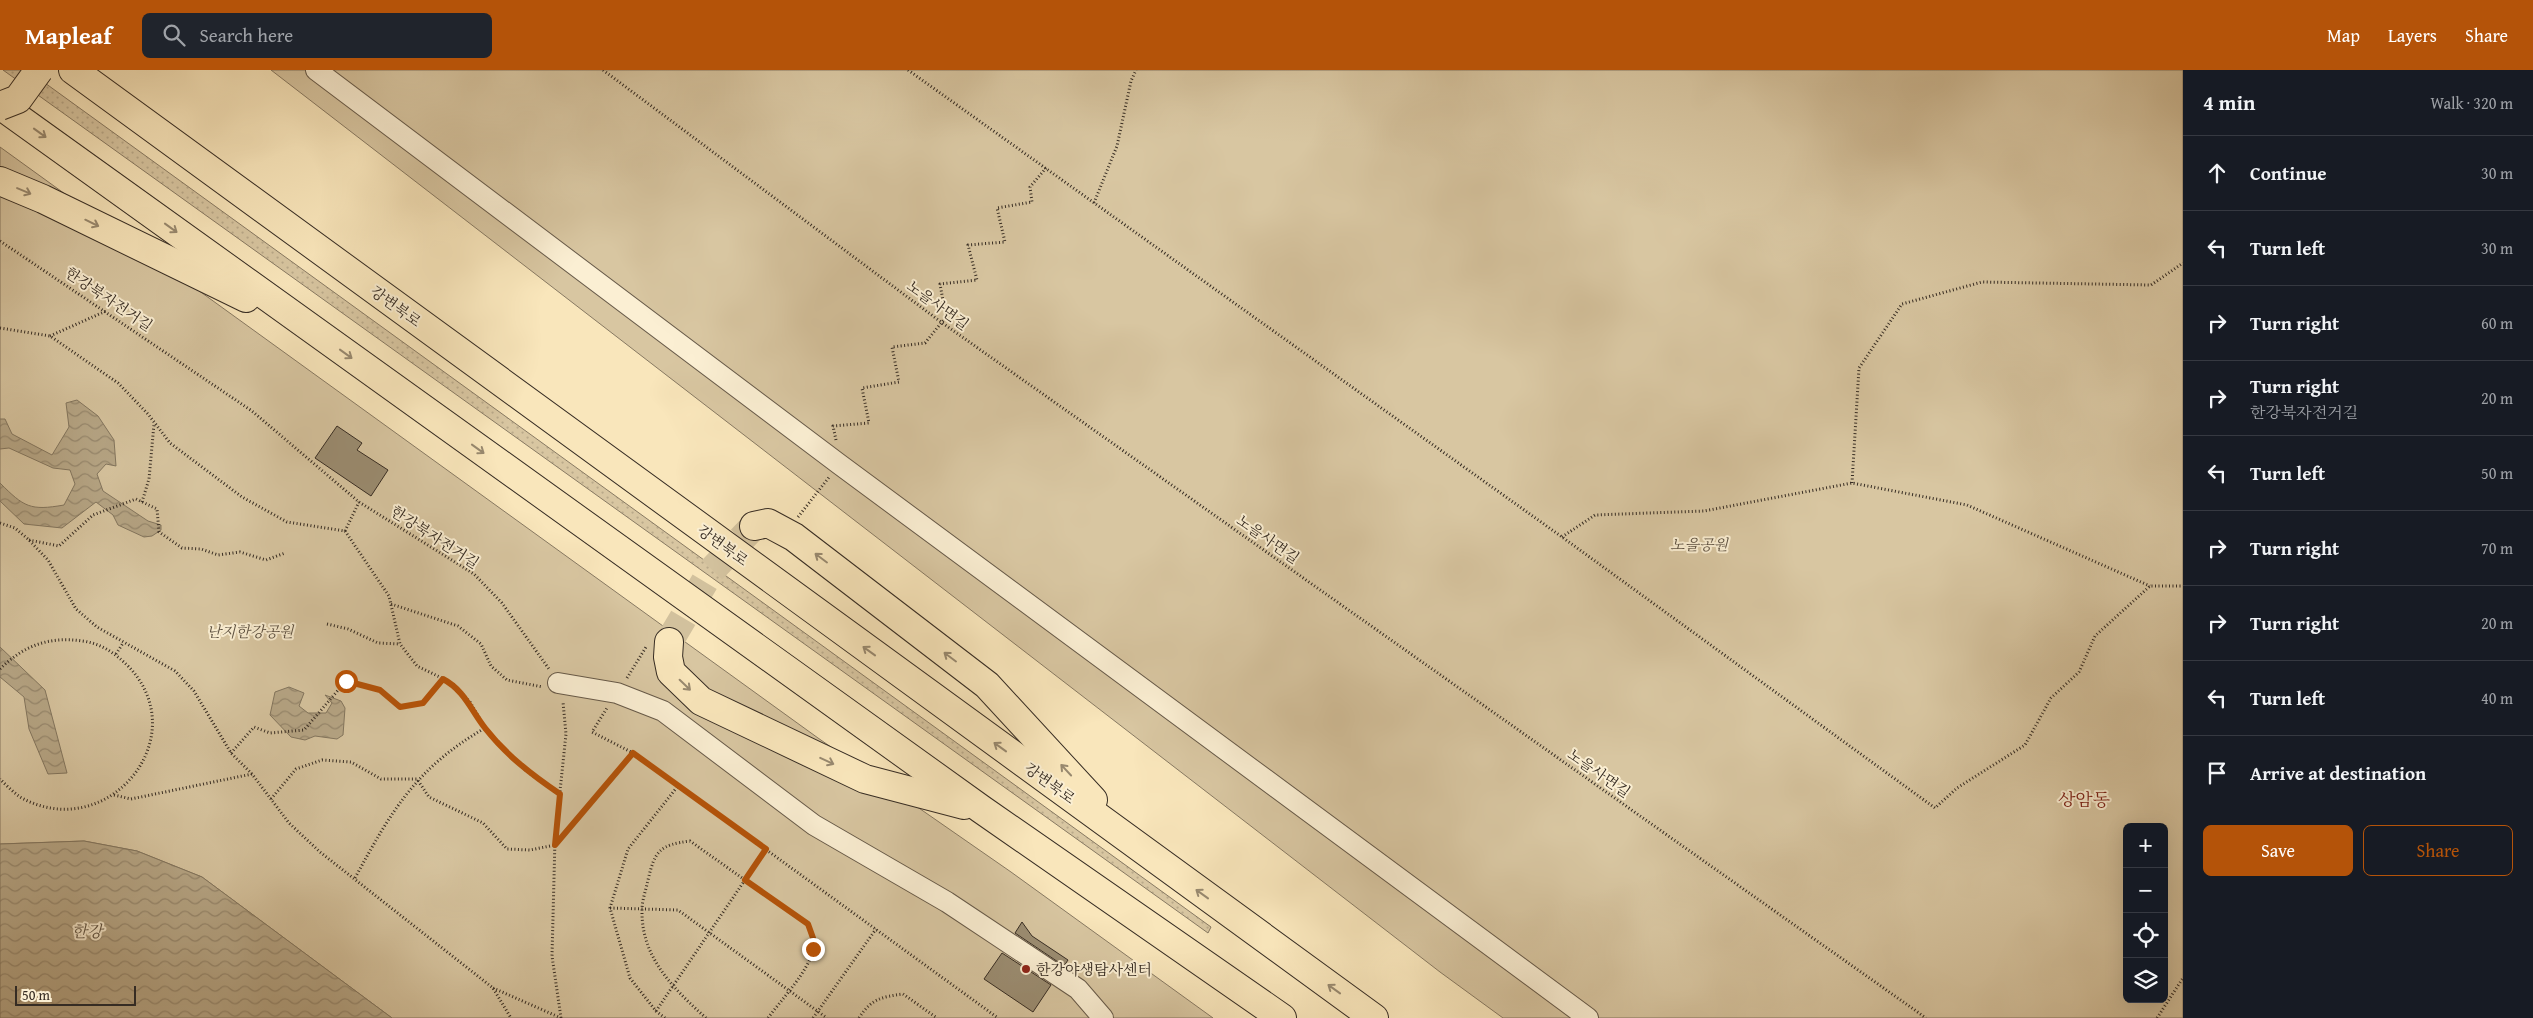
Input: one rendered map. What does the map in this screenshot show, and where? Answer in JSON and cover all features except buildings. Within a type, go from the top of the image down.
[{"type":"highway","points":[[0,105],[18,99],[39,70]]},
{"type":"highway","name":"강변북로","points":[[74,70],[1134,845],[1374,1018]]},
{"type":"highway","points":[[94,70],[143,121]]},
{"type":"highway","points":[[0,105],[981,809],[1282,1018]]},
{"type":"highway","points":[[0,181],[48,202],[314,332]]},
{"type":"highway","points":[[754,526],[768,523],[794,537],[987,685],[1134,845]]},
{"type":"highway","points":[[660,641],[668,657],[672,672],[701,701],[865,779],[981,809]]},
{"type":"street","points":[[316,70],[839,464],[1588,1018]]},
{"type":"street","points":[[558,683],[617,693],[663,711],[814,825],[947,902],[1078,989],[1103,1018]]},
{"type":"path","name":"노을사면길","points":[[603,70],[941,322],[1926,1018]]},
{"type":"path","points":[[908,70],[1562,537],[1935,808],[1957,788],[2025,745],[2051,698],[2079,672],[2095,636],[2150,586]]},
{"type":"path","points":[[1094,203],[1117,146],[1131,81],[1136,70]]},
{"type":"path","points":[[795,522],[839,464],[834,426],[869,423],[862,388],[899,382],[892,347],[925,343],[946,317],[940,284],[977,280],[968,245],[1005,242],[997,208],[1032,202],[1030,187],[1046,168]]},
{"type":"path","name":"한강북자전거길","points":[[0,241],[106,310],[252,410],[359,502],[474,574],[502,603],[534,645],[562,690],[566,734],[555,845],[552,956],[561,1018]]},
{"type":"path","points":[[1852,483],[1859,368],[1902,304],[1982,282],[2151,285],[2183,263]]},
{"type":"path","points":[[50,336],[106,310]]},
{"type":"path","points":[[0,328],[50,336],[118,383],[170,443],[242,496],[287,522],[344,531],[389,596],[400,644],[417,666],[452,683],[470,702],[485,728],[524,770],[560,794]]},
{"type":"path","points":[[142,502],[149,479],[154,423]]},
{"type":"path","points":[[1562,537],[1595,515],[1704,511],[1852,483],[1967,505],[2150,586],[2183,586]]},
{"type":"path","points":[[28,539],[59,546],[93,515],[136,499],[157,509],[159,532],[182,548],[201,549],[218,555],[240,552],[266,560],[285,553]]},
{"type":"path","points":[[344,531],[359,502]]},
{"type":"path","points":[[0,523],[14,528],[28,539],[48,560],[76,609],[97,627],[175,672],[194,691],[231,753],[252,774],[289,823],[320,852],[492,988],[561,1018]]},
{"type":"path","points":[[391,604],[458,626],[480,644],[491,666],[507,680],[539,688],[558,683]]},
{"type":"path","points":[[327,624],[348,629],[378,643],[400,644]]},
{"type":"path","points":[[0,669],[14,655],[39,642],[65,638],[92,642],[116,654],[137,676],[150,702],[152,732],[144,760],[128,784],[104,801],[75,810],[46,808],[19,796],[0,779]]},
{"type":"path","points":[[660,641],[617,693],[592,732],[633,753],[995,1017]]},
{"type":"path","points":[[116,654],[123,643]]},
{"type":"path","points":[[231,753],[254,727],[270,734],[304,730],[326,702],[346,681],[380,690],[400,707],[423,703],[443,679]]},
{"type":"path","points":[[355,878],[382,828],[418,779],[454,746],[485,728]]},
{"type":"path","points":[[418,779],[430,796],[483,823],[507,849],[530,850],[555,845],[633,753]]},
{"type":"path","points":[[271,799],[296,769],[322,760],[351,762],[381,779],[418,779]]},
{"type":"path","points":[[114,794],[131,799],[252,774]]},
{"type":"path","points":[[665,1018],[656,1011],[630,978],[610,908],[628,849],[678,786]]},
{"type":"path","points":[[706,1018],[672,987],[655,962],[644,933],[642,909],[653,860],[668,844],[690,841],[808,924],[813,938],[813,949],[808,963],[768,1018]]},
{"type":"path","points":[[656,1011],[766,849]]},
{"type":"path","points":[[610,908],[678,910],[827,1018]]},
{"type":"path","points":[[813,1018],[876,929]]},
{"type":"path","points":[[2157,1018],[2183,978]]},
{"type":"path","points":[[492,988],[511,1018]]},
{"type":"path","points":[[859,1018],[867,1005],[884,996],[903,994],[937,1018]]},
{"type":"green space","points":[[3,70],[27,70],[1211,927],[1208,933]]},
{"type":"green space","name":"노을공원","points":[[271,70],[2183,70],[2183,1018],[1503,1018],[1440,972]]},
{"type":"green space","name":"난지한강공원","points":[[0,147],[818,738],[1011,872],[1213,1018],[392,1018],[202,877],[137,851],[84,841],[0,844]]},
{"type":"water","points":[[77,400],[98,416],[114,440],[116,466],[106,464],[97,474],[103,491],[148,521],[161,525],[161,530],[152,536],[144,537],[118,525],[113,515],[96,502],[62,528],[24,524],[0,501],[0,483],[15,497],[28,505],[52,507],[64,505],[75,484],[70,470],[53,468],[9,448],[0,449],[0,419],[5,419],[12,434],[52,455],[69,427],[66,403]]},
{"type":"water","points":[[0,647],[45,690],[67,773],[48,774],[29,729],[24,697],[0,677]]},
{"type":"water","points":[[289,687],[304,693],[299,706],[308,713],[326,713],[332,703],[325,695],[341,701],[345,708],[343,735],[337,739],[315,736],[305,740],[291,737],[270,715],[275,692]]},
{"type":"water","name":"한강","points":[[84,841],[137,851],[202,877],[392,1018],[0,1018],[0,844]]},
{"type":"tunnel","points":[[669,642],[711,571],[754,526]]},
{"type":"place","name":"한강야생탐사센터","points":[[1026,969]]},
{"type":"district","name":"상암동","points":[[2084,799]]},
{"type":"route","points":[[346,681],[380,690],[400,707],[423,703],[443,679],[452,683],[470,702],[485,728],[524,770],[560,794],[555,845],[633,753],[766,849],[745,880],[808,924],[813,938],[813,949]]}]
